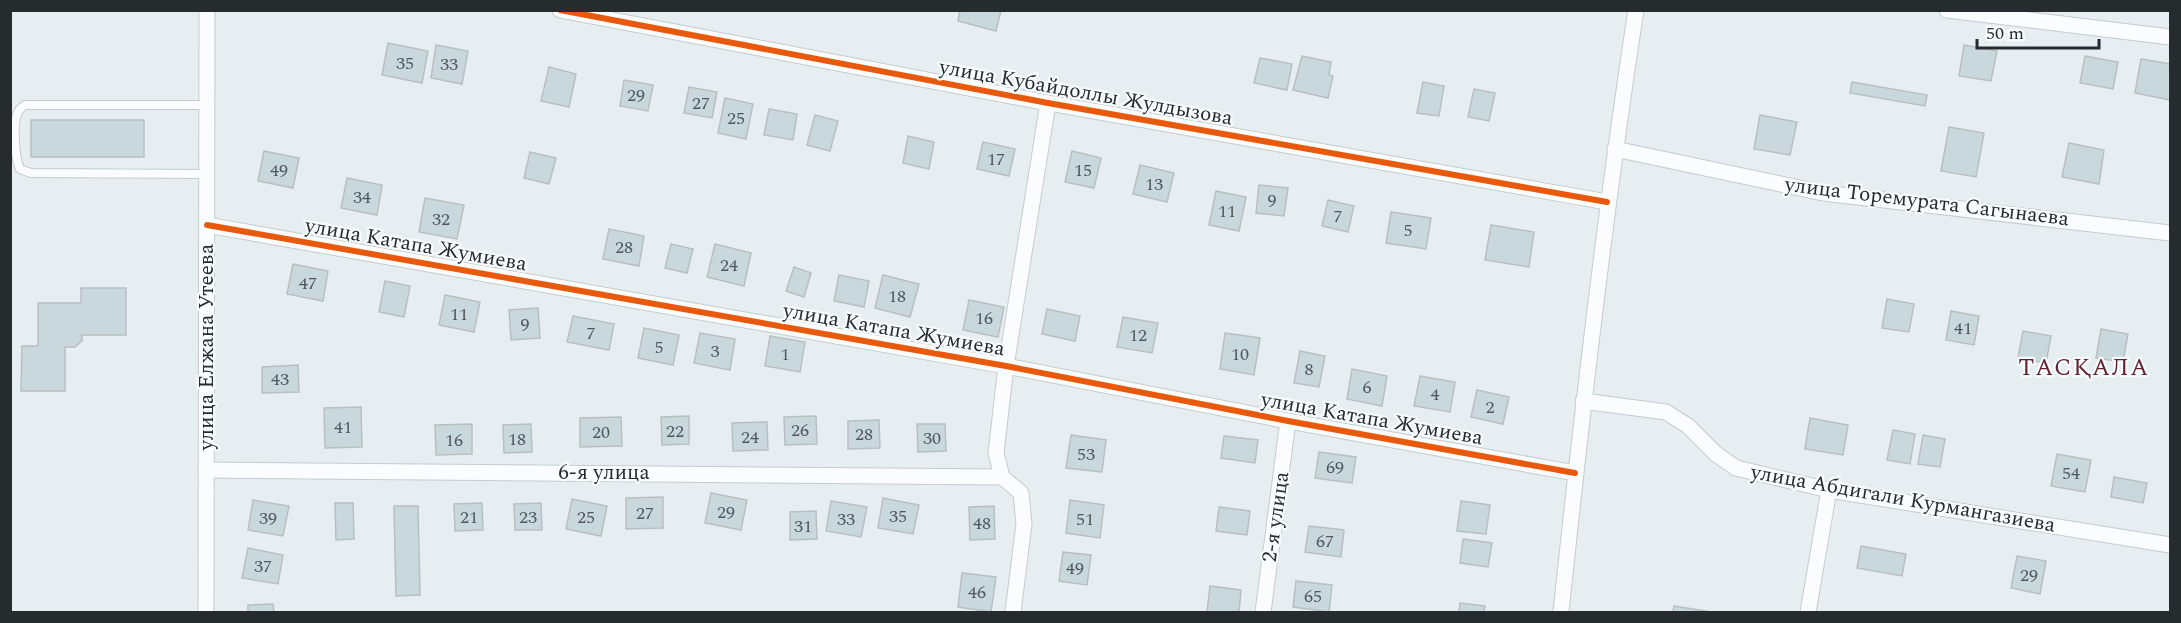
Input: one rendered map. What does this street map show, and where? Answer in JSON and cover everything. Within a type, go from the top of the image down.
[{"type":"street","name":"улица Елжана Утеева","points":[[206,612],[207,10]]},
{"type":"street","name":"улица Кубайдоллы Жулдызова","points":[[560,10],[1048,104],[1607,202]]},
{"type":"street","points":[[1561,612],[1607,202],[1636,10]]},
{"type":"street","points":[[1947,10],[2170,37]]},
{"type":"street","points":[[1013,612],[1024,524],[1021,494],[1002,477],[996,453],[1006,366],[1048,104]]},
{"type":"street","name":"улица Торемурата Сагынаева","points":[[1615,149],[1823,193],[2170,233]]},
{"type":"street","name":"улица Катапа Жумиева","points":[[207,225],[1006,366],[1288,421],[1575,473]]},
{"type":"street","name":"улица Абдигали Курмангазиева","points":[[1583,400],[1665,412],[1688,426],[1716,454],[1736,468],[1829,490],[2170,545]]},
{"type":"street","name":"2-я улица","points":[[1263,612],[1288,421]]},
{"type":"street","name":"6-я улица","points":[[206,470],[1002,477]]},
{"type":"street","points":[[1808,612],[1829,490]]},
{"type":"lane","points":[[207,105],[25,105],[18,111],[16,120],[16,159],[20,169],[31,173],[207,174]]},
{"type":"building","points":[[960,10],[1001,10],[996,31],[958,21]]},
{"type":"building","points":[[388,43],[428,51],[422,83],[382,75]]},
{"type":"building","points":[[436,45],[468,51],[462,84],[431,78]]},
{"type":"building","points":[[1964,45],[1997,51],[1991,81],[1959,76]]},
{"type":"building","points":[[1302,56],[1331,62],[1329,75],[1333,76],[1328,98],[1293,90]]},
{"type":"building","points":[[2085,56],[2118,62],[2113,89],[2080,83]]},
{"type":"building","points":[[1260,58],[1292,64],[1287,90],[1254,83]]},
{"type":"building","points":[[2141,59],[2170,64],[2170,100],[2135,93]]},
{"type":"building","points":[[549,67],[576,74],[569,107],[541,101]]},
{"type":"building","points":[[624,80],[653,85],[648,111],[620,106]]},
{"type":"building","points":[[1423,82],[1444,86],[1439,116],[1417,113]]},
{"type":"building","points":[[1852,82],[1927,95],[1925,106],[1850,93]]},
{"type":"building","points":[[689,87],[717,92],[712,118],[684,113]]},
{"type":"building","points":[[1474,89],[1495,93],[1489,121],[1468,117]]},
{"type":"building","points":[[725,98],[753,104],[746,139],[718,133]]},
{"type":"building","points":[[769,109],[797,114],[793,140],[764,135]]},
{"type":"building","points":[[815,115],[838,121],[830,151],[807,145]]},
{"type":"building","points":[[1760,115],[1797,122],[1790,155],[1754,149]]},
{"type":"building","points":[[31,120],[144,120],[144,157],[31,157]]},
{"type":"building","points":[[1949,127],[1984,133],[1976,177],[1941,171]]},
{"type":"building","points":[[908,136],[934,142],[929,169],[903,163]]},
{"type":"building","points":[[983,142],[1015,149],[1009,176],[977,169]]},
{"type":"building","points":[[2069,143],[2104,150],[2099,184],[2062,177]]},
{"type":"building","points":[[264,151],[299,158],[293,188],[258,181]]},
{"type":"building","points":[[1072,151],[1101,158],[1094,188],[1065,182]]},
{"type":"building","points":[[530,152],[556,158],[549,184],[524,178]]},
{"type":"building","points":[[1140,165],[1174,173],[1167,202],[1133,194]]},
{"type":"building","points":[[347,178],[382,185],[377,215],[341,208]]},
{"type":"building","points":[[1259,185],[1288,188],[1284,216],[1256,213]]},
{"type":"building","points":[[1216,191],[1246,197],[1239,231],[1209,225]]},
{"type":"building","points":[[425,198],[464,205],[457,239],[419,232]]},
{"type":"building","points":[[1328,200],[1354,206],[1348,232],[1322,226]]},
{"type":"building","points":[[1391,212],[1431,218],[1426,249],[1386,243]]},
{"type":"building","points":[[1491,225],[1534,232],[1529,267],[1485,260]]},
{"type":"building","points":[[609,229],[644,236],[639,266],[603,259]]},
{"type":"building","points":[[671,244],[693,249],[687,273],[665,268]]},
{"type":"building","points":[[715,244],[751,253],[744,286],[707,277]]},
{"type":"building","points":[[293,264],[328,271],[323,301],[287,294]]},
{"type":"building","points":[[794,267],[811,273],[804,297],[786,291]]},
{"type":"building","points":[[839,275],[869,281],[864,307],[834,301]]},
{"type":"building","points":[[883,275],[919,284],[910,317],[875,308]]},
{"type":"building","points":[[385,281],[410,286],[404,317],[379,312]]},
{"type":"building","points":[[81,288],[126,288],[126,335],[82,335],[82,341],[75,347],[65,347],[65,391],[21,391],[22,346],[38,346],[38,303],[81,303]]},
{"type":"building","points":[[445,295],[480,302],[474,332],[439,325]]},
{"type":"building","points":[[1887,299],[1914,304],[1909,332],[1882,328]]},
{"type":"building","points":[[969,300],[1004,307],[998,337],[963,330]]},
{"type":"building","points":[[538,308],[540,338],[511,340],[509,310]]},
{"type":"building","points":[[1047,309],[1080,316],[1075,341],[1042,334]]},
{"type":"building","points":[[1951,311],[1979,316],[1974,345],[1946,340]]},
{"type":"building","points":[[573,316],[614,324],[609,350],[567,342]]},
{"type":"building","points":[[1123,317],[1158,323],[1152,353],[1117,347]]},
{"type":"building","points":[[644,328],[679,335],[673,365],[638,358]]},
{"type":"building","points":[[2101,329],[2128,334],[2123,362],[2096,358]]},
{"type":"building","points":[[2023,331],[2051,336],[2046,363],[2018,358]]},
{"type":"building","points":[[700,333],[735,339],[730,370],[694,363]]},
{"type":"building","points":[[1225,333],[1260,338],[1254,375],[1220,369]]},
{"type":"building","points":[[770,336],[805,342],[800,372],[765,366]]},
{"type":"building","points":[[1300,351],[1325,356],[1319,387],[1294,383]]},
{"type":"building","points":[[298,365],[299,392],[262,393],[262,367]]},
{"type":"building","points":[[1352,369],[1387,376],[1382,406],[1347,399]]},
{"type":"building","points":[[1420,376],[1455,382],[1450,412],[1414,406]]},
{"type":"building","points":[[1477,390],[1509,397],[1503,424],[1471,417]]},
{"type":"building","points":[[361,407],[362,447],[325,448],[324,408]]},
{"type":"building","points":[[689,416],[689,444],[662,445],[661,417]]},
{"type":"building","points":[[816,416],[817,444],[785,445],[784,417]]},
{"type":"building","points":[[621,417],[622,446],[580,447],[580,418]]},
{"type":"building","points":[[1810,418],[1848,425],[1843,455],[1805,449]]},
{"type":"building","points":[[879,420],[880,448],[848,449],[848,421]]},
{"type":"building","points":[[767,422],[768,450],[733,451],[732,423]]},
{"type":"building","points":[[472,424],[472,454],[436,455],[435,425]]},
{"type":"building","points":[[531,424],[532,452],[504,453],[503,425]]},
{"type":"building","points":[[917,424],[945,424],[946,451],[918,452]]},
{"type":"building","points":[[1893,430],[1915,434],[1910,464],[1887,460]]},
{"type":"building","points":[[1071,435],[1106,440],[1102,472],[1066,468]]},
{"type":"building","points":[[1923,435],[1945,439],[1940,467],[1918,464]]},
{"type":"building","points":[[1224,436],[1258,440],[1255,463],[1221,458]]},
{"type":"building","points":[[1319,452],[1356,457],[1352,483],[1315,478]]},
{"type":"building","points":[[2057,454],[2091,460],[2085,492],[2051,486]]},
{"type":"building","points":[[2114,477],[2147,483],[2143,503],[2111,497]]},
{"type":"building","points":[[711,493],[747,500],[741,530],[705,523]]},
{"type":"building","points":[[663,497],[663,528],[626,529],[626,498]]},
{"type":"building","points":[[883,498],[919,505],[913,534],[878,528]]},
{"type":"building","points":[[572,499],[607,506],[601,536],[566,529]]},
{"type":"building","points":[[253,500],[289,506],[283,536],[248,530]]},
{"type":"building","points":[[1070,500],[1104,505],[1100,538],[1066,533]]},
{"type":"building","points":[[831,501],[867,507],[861,537],[826,531]]},
{"type":"building","points":[[1461,501],[1490,505],[1486,534],[1457,531]]},
{"type":"building","points":[[335,503],[353,503],[354,539],[336,540]]},
{"type":"building","points":[[482,503],[483,530],[455,531],[454,504]]},
{"type":"building","points":[[541,503],[542,530],[515,530],[514,504]]},
{"type":"building","points":[[394,506],[418,506],[420,595],[396,596]]},
{"type":"building","points":[[994,506],[995,539],[970,540],[969,507]]},
{"type":"building","points":[[1219,507],[1250,511],[1247,535],[1216,531]]},
{"type":"building","points":[[816,511],[817,539],[790,540],[790,512]]},
{"type":"building","points":[[1309,526],[1344,530],[1341,557],[1305,552]]},
{"type":"building","points":[[1463,539],[1492,543],[1488,567],[1460,563]]},
{"type":"building","points":[[1861,546],[1906,554],[1902,576],[1857,568]]},
{"type":"building","points":[[248,548],[283,555],[278,584],[242,578]]},
{"type":"building","points":[[1063,552],[1091,555],[1087,585],[1059,581]]},
{"type":"building","points":[[2017,556],[2046,561],[2040,594],[2011,588]]},
{"type":"building","points":[[962,573],[996,577],[991,612],[958,607]]},
{"type":"building","points":[[1296,581],[1332,585],[1329,612],[1293,607]]},
{"type":"building","points":[[1210,586],[1241,590],[1239,612],[1207,612]]},
{"type":"building","points":[[1460,603],[1485,606],[1484,612],[1459,612]]},
{"type":"building","points":[[273,604],[274,612],[248,612],[248,605]]},
{"type":"building","points":[[1674,606],[1712,612],[1673,612]]},
{"type":"cycle path","points":[[560,10],[1048,103],[1607,202]]},
{"type":"cycle path","points":[[207,225],[1006,366],[1288,421],[1575,473]]},
{"type":"district","name":"ТАСҚАЛА","points":[[2084,368]]}]
